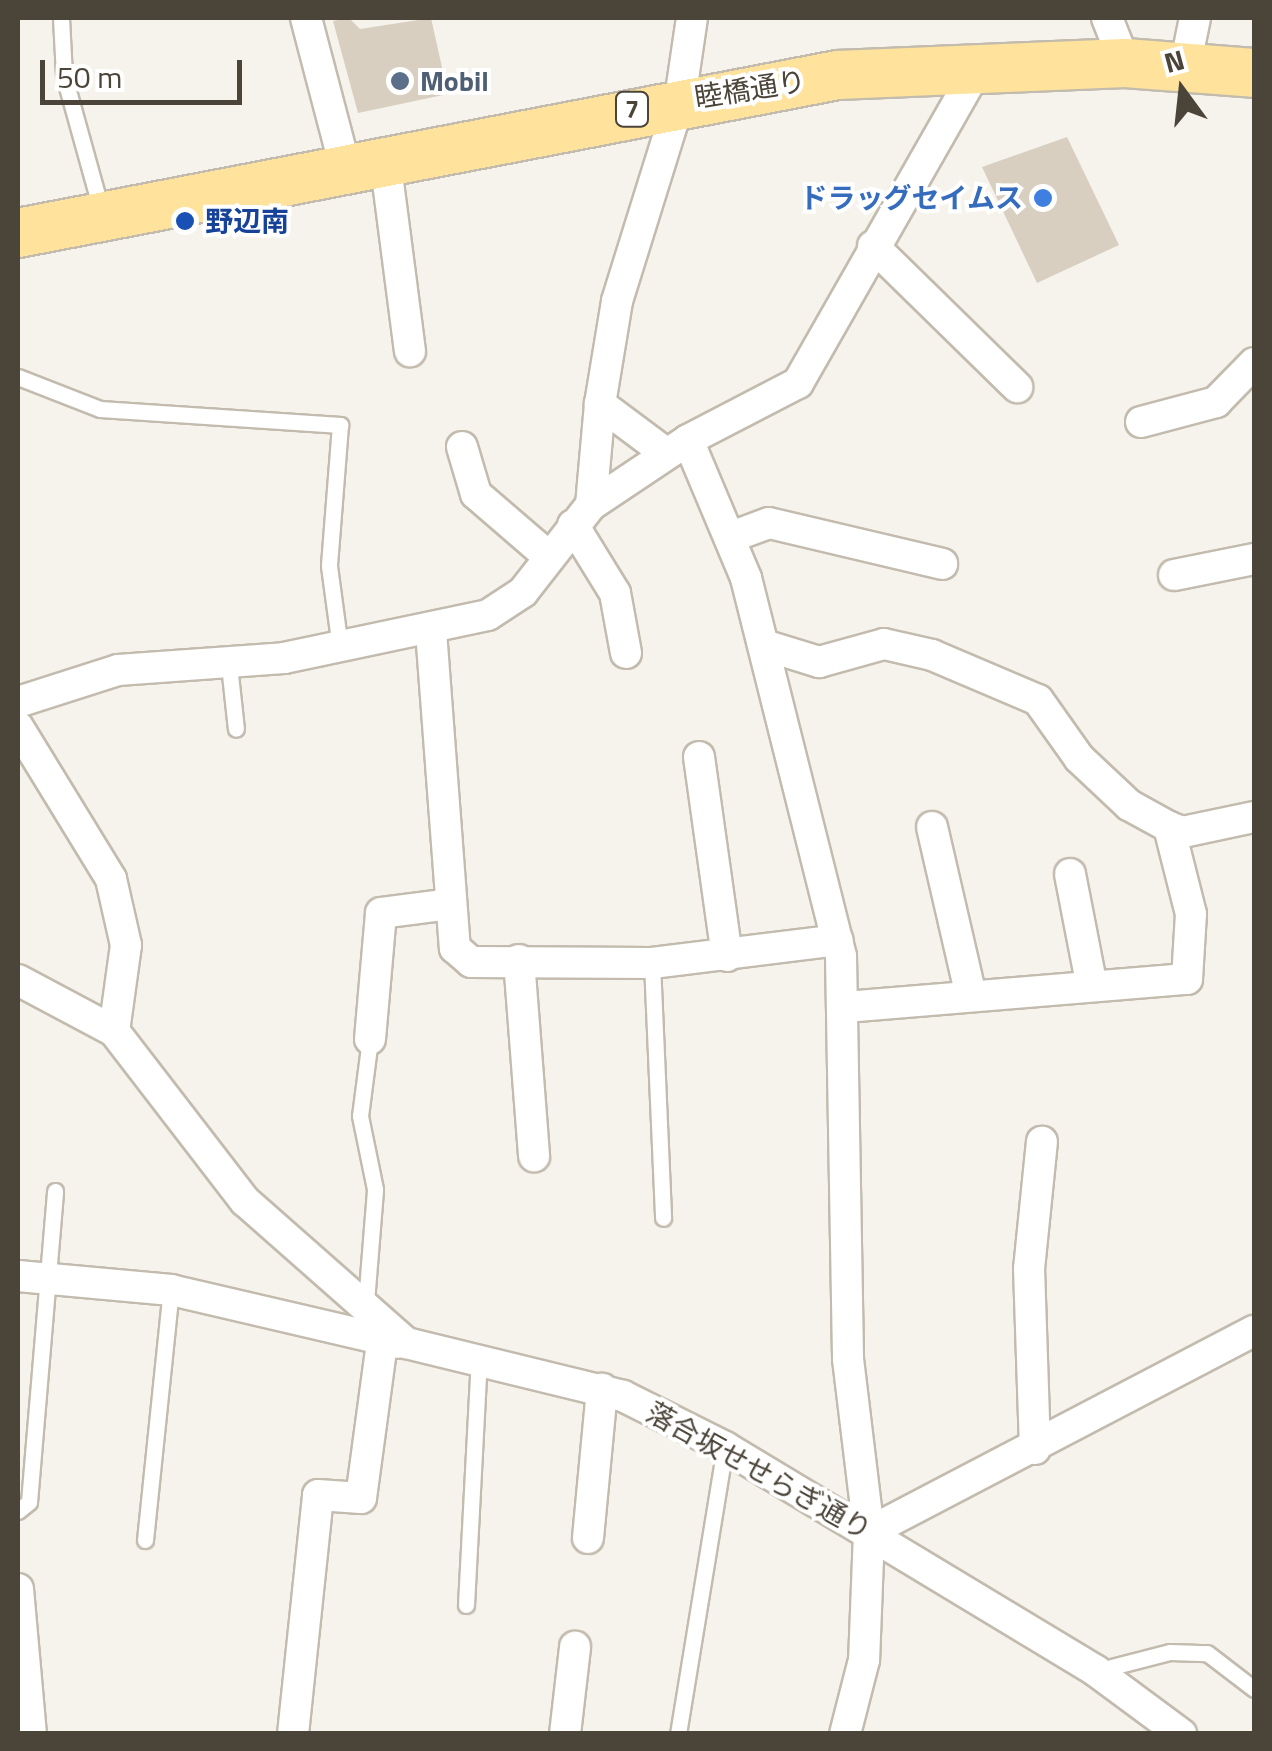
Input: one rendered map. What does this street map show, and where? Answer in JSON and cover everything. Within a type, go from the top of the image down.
[{"type":"main road","name":"睦橋通り","points":[[18,233],[680,99],[980,64],[1125,63],[1254,73]]},
{"type":"street","points":[[306,18],[365,163],[410,351]]},
{"type":"street","points":[[626,654],[616,593],[582,515],[617,302],[680,99],[692,18]]},
{"type":"street","points":[[1107,18],[1125,63]]},
{"type":"street","points":[[1185,67],[1194,18]]},
{"type":"street","points":[[18,702],[118,670],[229,665],[340,647],[431,631],[508,605],[582,515],[676,446],[798,383],[980,64]]},
{"type":"street","points":[[874,246],[1016,388]]},
{"type":"street","points":[[1142,422],[1216,402],[1254,363]]},
{"type":"street","points":[[600,404],[676,446],[731,537],[764,645],[838,940],[844,1006],[848,1359],[870,1532],[864,1660],[845,1734]]},
{"type":"street","points":[[462,447],[476,494],[549,557]]},
{"type":"street","points":[[731,537],[769,523],[942,564]]},
{"type":"street","points":[[1174,576],[1254,559]]},
{"type":"street","points":[[431,631],[454,948],[470,962],[652,963],[838,940]]},
{"type":"street","points":[[764,645],[819,662],[884,644],[1017,686],[1056,713],[1079,758],[1129,806],[1169,827],[1254,818]]},
{"type":"street","points":[[18,727],[110,878],[126,944],[114,1031]]},
{"type":"street","points":[[699,756],[726,956]]},
{"type":"street","points":[[932,827],[970,992]]},
{"type":"street","points":[[844,1006],[1091,982],[1186,979],[1191,914],[1169,827]]},
{"type":"street","points":[[1070,874],[1091,982]]},
{"type":"street","points":[[370,1039],[381,913],[450,904]]},
{"type":"street","points":[[519,960],[534,1156]]},
{"type":"street","points":[[18,980],[114,1031],[245,1201],[366,1302],[394,1343],[361,1498],[318,1495],[293,1734]]},
{"type":"street","points":[[1035,1450],[1029,1269],[1042,1142]]},
{"type":"street","name":"落合坂せせらぎ通り","points":[[18,1276],[171,1290],[602,1389],[725,1446],[870,1532],[1096,1671],[1182,1734]]},
{"type":"street","points":[[870,1532],[1035,1450],[1254,1331]]},
{"type":"street","points":[[588,1538],[602,1389]]},
{"type":"street","points":[[18,1589],[31,1734]]},
{"type":"street","points":[[565,1734],[576,1647]]},
{"type":"lane","points":[[61,18],[64,76],[103,216]]},
{"type":"lane","points":[[18,377],[100,409],[340,425],[329,566],[340,647]]},
{"type":"lane","points":[[229,665],[236,729]]},
{"type":"lane","points":[[652,963],[663,1218]]},
{"type":"lane","points":[[366,1302],[375,1188],[360,1116],[370,1039]]},
{"type":"lane","points":[[18,1511],[29,1502],[52,1280],[44,1258],[56,1191]]},
{"type":"lane","points":[[145,1540],[171,1290]]},
{"type":"lane","points":[[466,1605],[479,1360]]},
{"type":"lane","points":[[678,1734],[725,1446]]},
{"type":"lane","points":[[1096,1671],[1170,1652],[1207,1654],[1254,1689]]},
{"type":"building","points":[[349,18],[360,29],[431,18],[448,94],[358,113],[333,21]]},
{"type":"building","points":[[1067,137],[1119,245],[1037,283],[982,167]]},
{"type":"place","name":"Mobil","points":[[400,81]]},
{"type":"place","name":"ドラッグセイムス","points":[[1043,198]]},
{"type":"place","name":"野辺南","points":[[185,221]]}]
